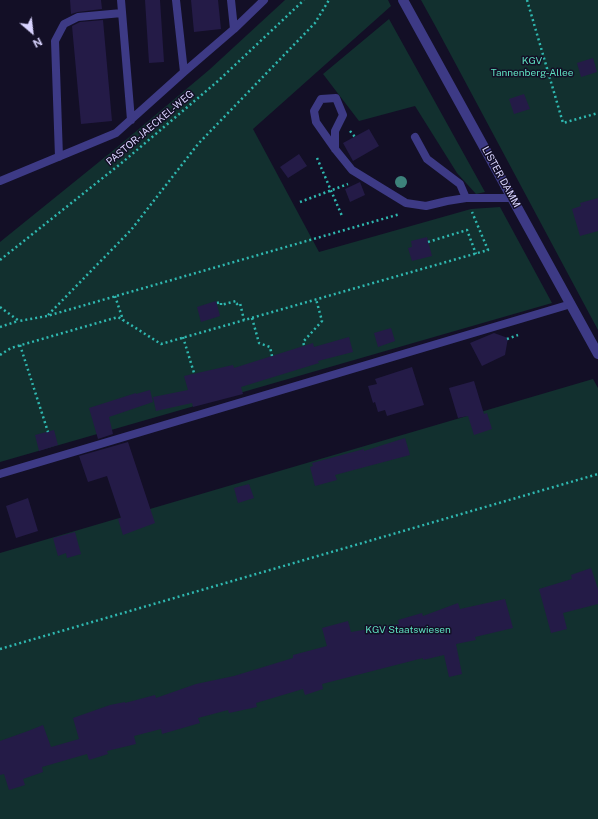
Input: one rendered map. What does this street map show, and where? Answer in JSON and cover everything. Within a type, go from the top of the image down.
[{"type":"street","name":"LISTER DAMM","points":[[403,0],[598,354]]},
{"type":"lane","points":[[121,0],[131,120]]},
{"type":"lane","points":[[176,0],[184,72]]},
{"type":"lane","points":[[230,0],[234,29]]},
{"type":"lane","points":[[0,181],[116,133],[234,29],[264,0]]},
{"type":"lane","points":[[59,157],[55,41],[64,24],[78,17],[122,12]]},
{"type":"lane","points":[[335,149],[335,131],[343,115],[336,98],[321,99],[314,111],[316,122],[335,149],[352,170],[406,203],[426,206],[448,200],[466,198],[513,198]]},
{"type":"lane","points":[[415,137],[427,159],[460,184],[466,198]]},
{"type":"lane","points":[[0,474],[571,304]]},
{"type":"path","name":"PASTOR-JAECKEL-WEG","points":[[0,260],[124,161],[212,86],[304,0]]},
{"type":"path","points":[[47,316],[82,282],[131,230],[198,144],[315,23],[329,0]]},
{"type":"path","points":[[527,0],[563,123],[598,113]]},
{"type":"path","points":[[317,158],[342,216]]},
{"type":"path","points":[[300,202],[365,178]]},
{"type":"path","points":[[0,355],[11,348],[118,317],[161,344],[488,250],[466,198]]},
{"type":"path","points":[[0,327],[19,321],[47,316],[426,206]]},
{"type":"path","points":[[428,242],[467,230],[476,254]]},
{"type":"path","points":[[115,296],[123,320]]},
{"type":"path","points":[[304,345],[303,342],[322,321],[316,299]]},
{"type":"path","points":[[217,303],[221,302],[221,305],[236,301],[237,304],[240,302],[244,320]]},
{"type":"path","points":[[0,307],[19,321]]},
{"type":"path","points":[[252,318],[258,342],[270,347],[272,356]]},
{"type":"path","points":[[183,337],[194,374]]},
{"type":"path","points":[[20,346],[48,432]]},
{"type":"path","points":[[0,649],[598,474]]},
{"type":"green space","points":[[285,0],[388,0],[391,6],[253,129],[319,252],[471,209],[500,207],[552,303],[0,462],[0,242],[115,149],[209,70]]},
{"type":"green space","name":"KGV Tannenberg-Allee","points":[[421,0],[598,0],[598,330],[437,29]]},
{"type":"green space","points":[[389,19],[485,192],[476,194],[457,173],[415,106],[359,121],[323,74]]},
{"type":"green space","name":"KGV Staatswiesen","points":[[593,379],[598,388],[598,819],[0,819],[0,553]]},
{"type":"building","points":[[70,0],[101,0],[102,9],[71,14]]},
{"type":"building","points":[[145,0],[160,0],[164,62],[149,63]]},
{"type":"building","points":[[191,0],[218,0],[221,29],[194,32]]},
{"type":"building","points":[[103,20],[112,121],[81,124],[72,26],[80,22]]},
{"type":"building","points":[[593,58],[597,72],[581,77],[577,63]]},
{"type":"building","points":[[524,94],[530,109],[514,114],[509,99]]},
{"type":"building","points":[[369,129],[379,146],[353,161],[343,143]]},
{"type":"building","points":[[299,154],[307,166],[288,178],[280,167]]},
{"type":"building","points":[[360,182],[365,195],[350,202],[345,189]]},
{"type":"building","points":[[598,198],[598,231],[580,236],[572,209],[581,206],[580,203]]},
{"type":"building","points":[[427,237],[432,256],[412,261],[408,248],[412,247],[411,241]]},
{"type":"building","points":[[216,301],[220,316],[201,322],[197,307]]},
{"type":"building","points":[[391,328],[395,341],[378,347],[374,333]]},
{"type":"building","points":[[494,333],[508,338],[505,355],[482,366],[470,343]]},
{"type":"building","points":[[349,337],[353,352],[318,361],[319,363],[241,387],[243,394],[193,407],[192,403],[156,411],[153,397],[188,390],[184,376],[233,365],[234,368],[313,343],[314,347]]},
{"type":"building","points":[[412,367],[424,405],[387,416],[385,410],[378,412],[375,402],[373,403],[368,386],[377,384],[375,379]]},
{"type":"building","points":[[474,381],[484,414],[487,413],[492,429],[474,435],[468,416],[458,418],[449,388]]},
{"type":"building","points":[[150,390],[153,402],[109,417],[113,434],[98,439],[89,408]]},
{"type":"building","points":[[54,430],[58,445],[39,451],[35,435]]},
{"type":"building","points":[[405,438],[410,455],[335,475],[337,480],[315,486],[310,467],[313,466],[312,463],[364,449],[364,451]]},
{"type":"building","points":[[128,442],[155,523],[123,535],[118,519],[121,518],[107,476],[88,482],[79,456]]},
{"type":"building","points":[[249,484],[254,498],[238,503],[234,488]]},
{"type":"building","points":[[28,498],[38,531],[16,538],[6,506]]},
{"type":"building","points":[[75,532],[81,554],[67,558],[66,553],[58,556],[53,538]]},
{"type":"building","points":[[591,568],[598,589],[598,604],[563,613],[567,629],[551,633],[539,589],[572,579],[571,575]]},
{"type":"building","points":[[505,599],[513,628],[475,637],[476,640],[456,644],[462,674],[449,677],[444,655],[423,660],[423,658],[322,684],[323,689],[305,695],[303,689],[256,703],[257,707],[229,713],[228,710],[198,718],[200,723],[162,734],[161,729],[134,736],[136,744],[107,751],[108,754],[89,760],[87,754],[42,767],[43,772],[23,779],[25,785],[9,790],[4,774],[0,775],[0,741],[43,725],[51,747],[79,739],[73,718],[110,705],[125,703],[155,695],[156,698],[196,684],[234,676],[293,658],[293,655],[327,646],[322,628],[348,621],[351,632],[399,624],[398,620],[422,613],[423,616],[458,603],[460,609]]}]
